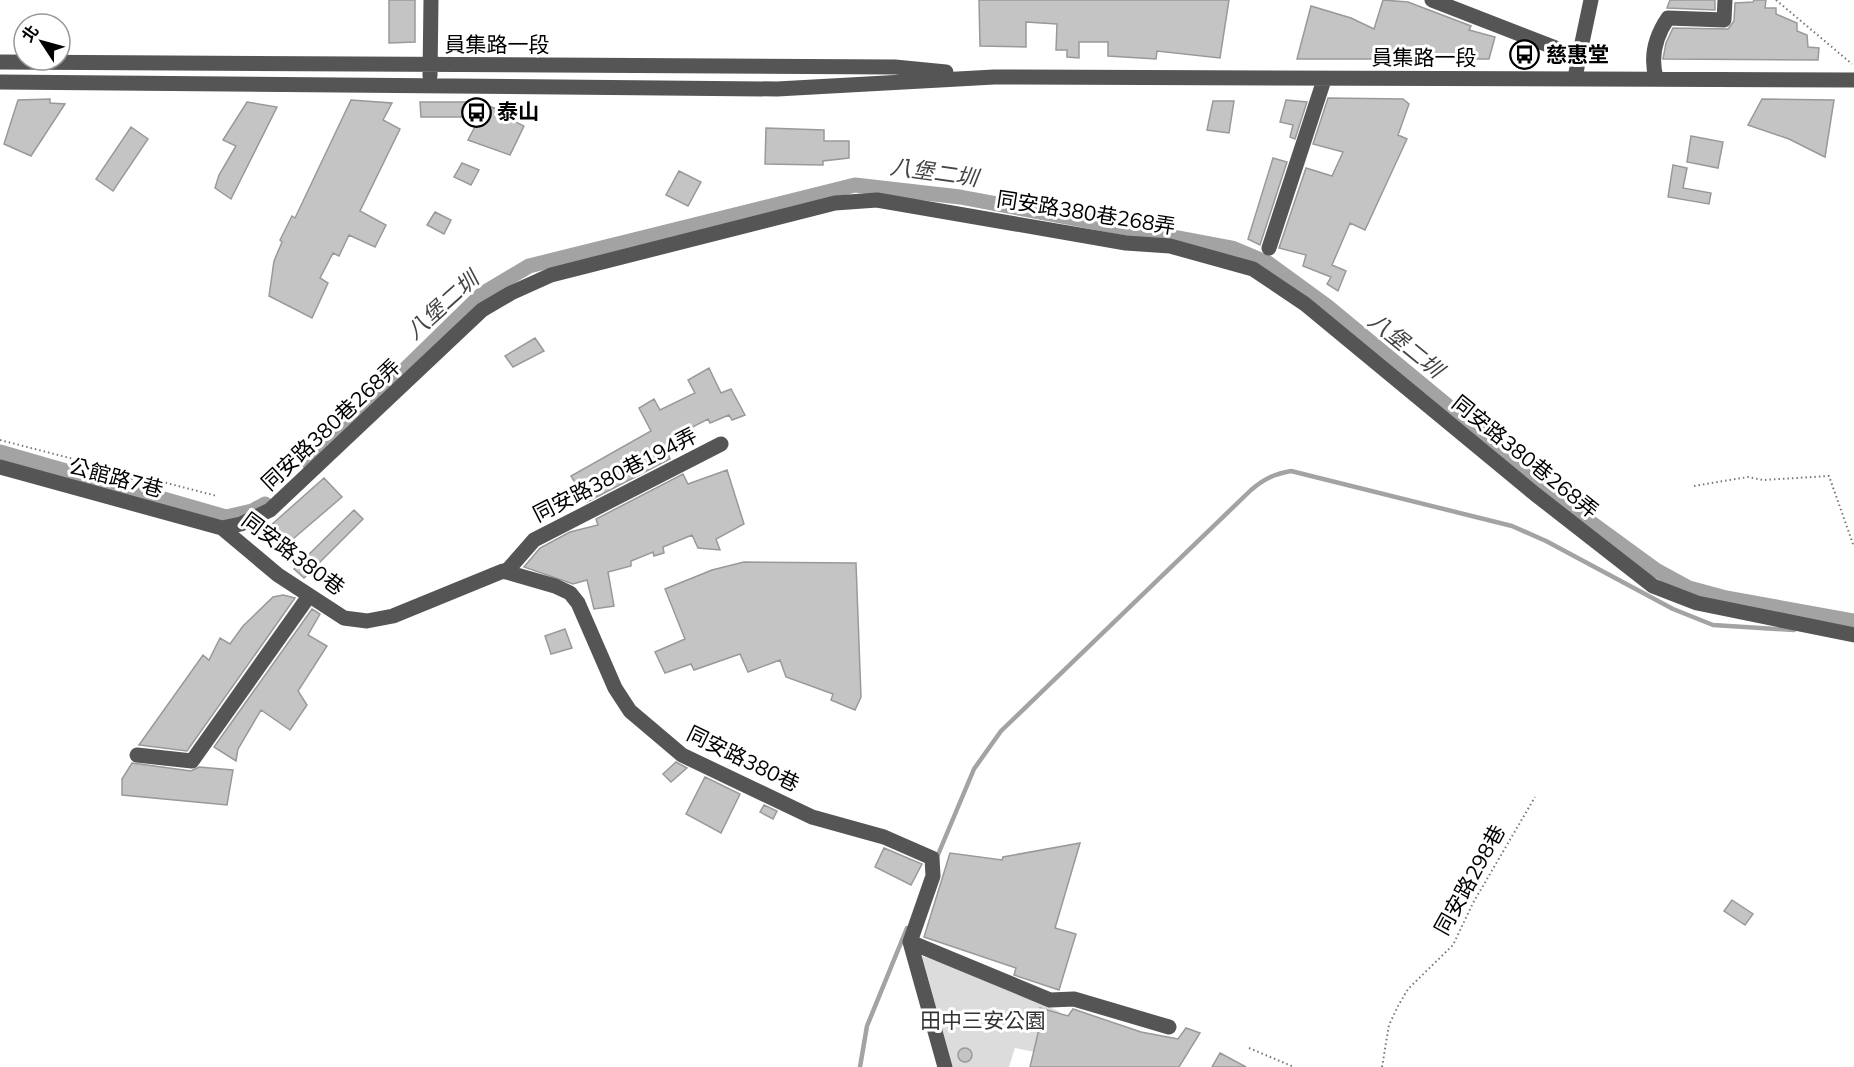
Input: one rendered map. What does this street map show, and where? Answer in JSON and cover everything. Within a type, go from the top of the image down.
[{"type":"street","points":[[429,85],[431,0]]},
{"type":"street","points":[[1432,0],[1579,57]]},
{"type":"street","points":[[1575,78],[1591,0]]},
{"type":"street","points":[[1656,78],[1652,60],[1659,31],[1668,18],[1724,20],[1725,0]]},
{"type":"street","name":"員集路一段","points":[[0,62],[895,67],[994,77]]},
{"type":"street","name":"員集路一段","points":[[0,82],[777,89],[994,77],[1324,80],[1656,78],[1854,80]]},
{"type":"street","points":[[1269,248],[1324,80]]},
{"type":"street","name":"同安路380巷268弄","points":[[222,528],[241,524],[270,510],[482,310],[511,293],[551,275],[835,203],[877,200],[1126,243],[1170,246],[1254,269],[1305,304],[1535,494],[1653,586],[1697,603],[1854,635]]},
{"type":"street","name":"同安路380巷194弄","points":[[506,572],[534,540],[721,444]]},
{"type":"street","name":"公館路7巷","points":[[0,467],[222,528]]},
{"type":"street","name":"同安路380巷","points":[[222,528],[278,575],[344,618],[367,621],[393,616],[459,587],[506,572],[555,586],[570,593],[591,629],[615,688],[630,711],[682,755],[812,817],[884,837],[932,858],[933,876],[910,942]]},
{"type":"street","points":[[138,755],[192,761],[309,596]]},
{"type":"street","points":[[910,942],[1050,1000],[1074,999],[1169,1026]]},
{"type":"street","points":[[910,942],[945,1067]]},
{"type":"path","points":[[1776,0],[1854,66]]},
{"type":"path","points":[[0,440],[217,496]]},
{"type":"path","points":[[1694,486],[1748,477],[1763,480],[1829,476],[1854,547]]},
{"type":"path","name":"同安路298巷","points":[[1382,1067],[1389,1025],[1408,988],[1453,945],[1473,903],[1535,797]]},
{"type":"path","points":[[1249,1048],[1294,1067]]},
{"type":"green space","name":"田中三安公園","points":[[922,956],[1005,985],[1060,1012],[1050,1055],[1015,1048],[1009,1067],[953,1067]]},
{"type":"building","points":[[389,0],[415,0],[415,42],[389,43]]},
{"type":"building","points":[[979,0],[1229,0],[1220,58],[1157,51],[1156,59],[1108,56],[1108,42],[1079,42],[1079,58],[1067,57],[1067,50],[1056,50],[1057,24],[1026,22],[1026,47],[980,46]]},
{"type":"building","points":[[1383,0],[1408,2],[1471,26],[1469,30],[1495,37],[1489,59],[1297,59],[1311,6],[1351,18],[1374,29]]},
{"type":"building","points":[[1670,0],[1715,0],[1715,10],[1667,8]]},
{"type":"building","points":[[1754,0],[1766,0],[1765,8],[1776,8],[1776,14],[1797,23],[1797,31],[1807,35],[1808,47],[1819,48],[1818,60],[1663,59],[1666,43],[1673,28],[1728,29],[1734,21],[1735,3],[1753,2]]},
{"type":"building","points":[[1328,98],[1403,99],[1409,104],[1398,135],[1407,139],[1365,230],[1350,223],[1332,265],[1346,271],[1338,291],[1327,284],[1331,277],[1303,266],[1306,255],[1279,248],[1306,168],[1332,176],[1343,152],[1313,144]]},
{"type":"building","points":[[50,99],[50,103],[65,104],[31,156],[4,144],[18,100]]},
{"type":"building","points":[[1762,99],[1834,100],[1825,157],[1789,139],[1748,125]]},
{"type":"building","points":[[351,100],[392,103],[383,120],[400,129],[360,211],[386,225],[375,247],[349,235],[339,256],[333,253],[320,278],[328,283],[312,318],[269,296],[274,261],[282,242],[280,240],[292,216],[295,218]]},
{"type":"building","points":[[1286,100],[1307,102],[1295,139],[1290,137],[1293,125],[1280,122]]},
{"type":"building","points":[[1213,101],[1234,101],[1229,133],[1207,130]]},
{"type":"building","points":[[247,102],[277,107],[231,199],[215,188],[219,175],[236,146],[223,140]]},
{"type":"building","points":[[420,102],[479,102],[514,116],[504,116],[524,126],[510,155],[468,140],[480,117],[421,117]]},
{"type":"building","points":[[131,127],[148,139],[113,191],[96,179]]},
{"type":"building","points":[[766,128],[824,130],[824,141],[849,141],[849,158],[823,161],[823,165],[765,164]]},
{"type":"building","points":[[1691,136],[1723,142],[1718,168],[1687,162]]},
{"type":"building","points":[[1273,158],[1287,162],[1260,245],[1248,239]]},
{"type":"building","points":[[462,163],[479,170],[471,185],[454,177]]},
{"type":"building","points":[[1673,165],[1687,168],[1683,188],[1711,193],[1709,204],[1668,197]]},
{"type":"building","points":[[679,171],[701,182],[688,206],[666,195]]},
{"type":"building","points":[[435,212],[451,220],[444,234],[427,225]]},
{"type":"building","points":[[535,338],[544,351],[513,367],[505,356]]},
{"type":"building","points":[[709,368],[721,393],[731,389],[745,415],[732,420],[729,415],[710,423],[708,419],[673,437],[678,446],[667,451],[670,459],[587,502],[571,476],[651,431],[639,408],[654,399],[660,410],[695,393],[688,380]]},
{"type":"building","points":[[727,470],[744,524],[716,539],[720,550],[698,548],[692,535],[663,547],[664,553],[654,556],[653,552],[631,561],[631,566],[608,572],[614,606],[594,609],[587,580],[573,584],[524,567],[540,548],[570,532],[598,525],[596,519],[683,474],[688,484]]},
{"type":"building","points":[[324,478],[342,497],[287,544],[270,526]]},
{"type":"building","points":[[354,510],[363,519],[304,578],[294,569]]},
{"type":"building","points":[[744,562],[856,563],[861,697],[855,710],[831,700],[833,694],[786,677],[780,660],[748,672],[740,654],[694,670],[691,664],[665,673],[655,652],[685,639],[665,589],[712,570]]},
{"type":"building","points":[[283,595],[295,598],[187,751],[139,745],[203,655],[209,660],[220,638],[230,644],[243,626],[273,597]]},
{"type":"building","points":[[312,609],[320,614],[308,635],[327,646],[298,691],[307,705],[290,730],[261,710],[238,749],[236,761],[214,747]]},
{"type":"building","points":[[565,629],[572,648],[551,654],[545,636]]},
{"type":"building","points":[[676,762],[687,768],[671,782],[663,774]]},
{"type":"building","points":[[132,763],[191,771],[199,767],[233,770],[227,805],[122,795],[122,779]]},
{"type":"building","points":[[705,777],[740,794],[721,833],[686,814]]},
{"type":"building","points":[[764,805],[777,811],[773,819],[760,812]]},
{"type":"building","points":[[1080,843],[1055,928],[1076,934],[1059,990],[1014,975],[1016,968],[924,937],[950,853],[1002,860],[1003,857]]},
{"type":"building","points":[[884,848],[922,864],[911,885],[875,867]]},
{"type":"building","points":[[1732,900],[1753,914],[1745,925],[1724,911]]},
{"type":"building","points":[[1040,1008],[1068,1016],[1073,1009],[1141,1032],[1178,1039],[1186,1028],[1200,1033],[1179,1067],[1030,1067],[1039,1029],[1035,1028]]},
{"type":"building","points":[[962,1048],[968,1048],[972,1055],[968,1062],[962,1062],[958,1058],[958,1052]]},
{"type":"building","points":[[1220,1053],[1246,1067],[1212,1067]]},
{"type":"waterway","name":"八堡二圳","points":[[309,463],[482,294],[529,266],[855,185],[960,197],[1232,248],[1268,263],[1327,306],[1575,511],[1656,570],[1689,588],[1726,598],[1854,621]]},
{"type":"waterway","name":"八堡二圳","points":[[0,452],[226,517],[252,511],[265,504]]},
{"type":"waterway","points":[[937,857],[974,769],[1001,731],[1251,490],[1279,474],[1291,471],[1512,526],[1546,541],[1673,609],[1713,625],[1794,630]]},
{"type":"waterway","points":[[860,1067],[867,1026],[907,928]]},
{"type":"place","name":"慈惠堂","points":[[1525,55]]},
{"type":"place","name":"泰山","points":[[476,112]]}]
